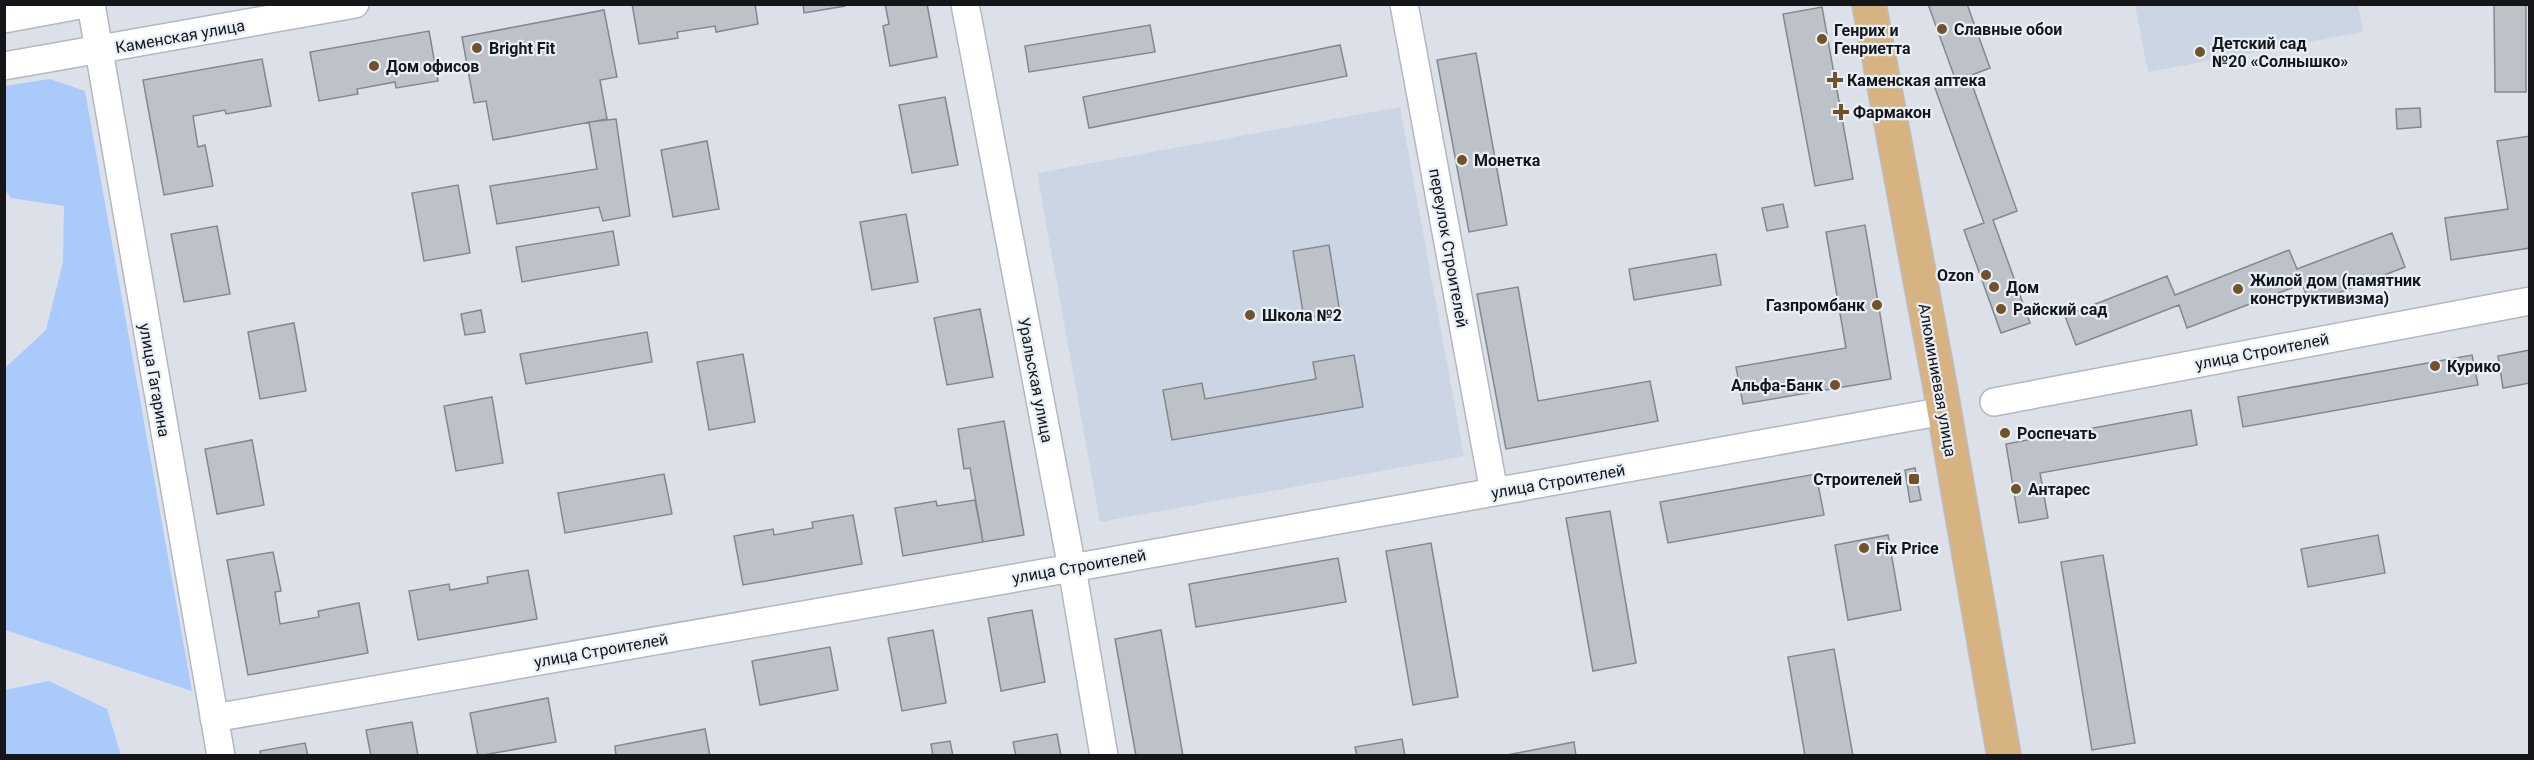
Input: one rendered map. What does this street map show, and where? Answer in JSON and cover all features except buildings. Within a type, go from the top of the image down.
[{"type":"main road","name":"Алюминиевая улица","points":[[1869,4],[1944,411],[2004,756]]},
{"type":"street","points":[[4,19],[85,4]]},
{"type":"street","name":"улица Гагарина","points":[[91,4],[221,756]]},
{"type":"street","name":"Каменская улица","points":[[4,66],[355,4]]},
{"type":"street","name":"Уральская улица","points":[[965,4],[1072,568],[1104,756]]},
{"type":"street","name":"переулок Строителей","points":[[1404,4],[1494,492]]},
{"type":"street","name":"улица Строителей","points":[[1994,402],[2529,301]]},
{"type":"street","name":"улица Строителей","points":[[214,718],[1072,568],[1944,411]]},
{"type":"shaded area","name":"Детский сад №20 «Солнышко»","points":[[2135,5],[2358,5],[2363,32],[2148,72]]},
{"type":"shaded area","points":[[50,79],[85,91],[192,691],[5,630],[5,368],[46,330],[63,262],[64,206],[11,198],[5,190],[5,86]]},
{"type":"shaded area","name":"Школа №2","points":[[1400,107],[1464,456],[1100,522],[1037,173]]},
{"type":"shaded area","points":[[49,681],[107,709],[121,755],[5,755],[5,690]]},
{"type":"place","name":"Славные обои","points":[[1942,29]]},
{"type":"place","name":"Генрих и Генриетта","points":[[1822,39]]},
{"type":"place","name":"Bright Fit","points":[[477,48]]},
{"type":"place","name":"Детский сад №20 «Солнышко»","points":[[2200,52]]},
{"type":"place","name":"Дом офисов","points":[[374,66]]},
{"type":"place","name":"Каменская аптека","points":[[1835,80]]},
{"type":"place","name":"Фармакон","points":[[1841,112]]},
{"type":"place","name":"Монетка","points":[[1462,160]]},
{"type":"place","name":"Ozon","points":[[1986,275]]},
{"type":"place","name":"Дом","points":[[1994,287]]},
{"type":"place","name":"Жилой дом (памятник конструктивизма)","points":[[2238,289]]},
{"type":"place","name":"Газпромбанк","points":[[1877,305]]},
{"type":"place","name":"Райский сад","points":[[2001,309]]},
{"type":"place","name":"Школа №2","points":[[1250,315]]},
{"type":"place","name":"Курико","points":[[2435,366]]},
{"type":"place","name":"Альфа-Банк","points":[[1835,385]]},
{"type":"place","name":"Роспечать","points":[[2005,433]]},
{"type":"place","name":"Строителей","points":[[1914,479]]},
{"type":"place","name":"Антарес","points":[[2016,489]]},
{"type":"place","name":"Fix Price","points":[[1864,548]]}]
